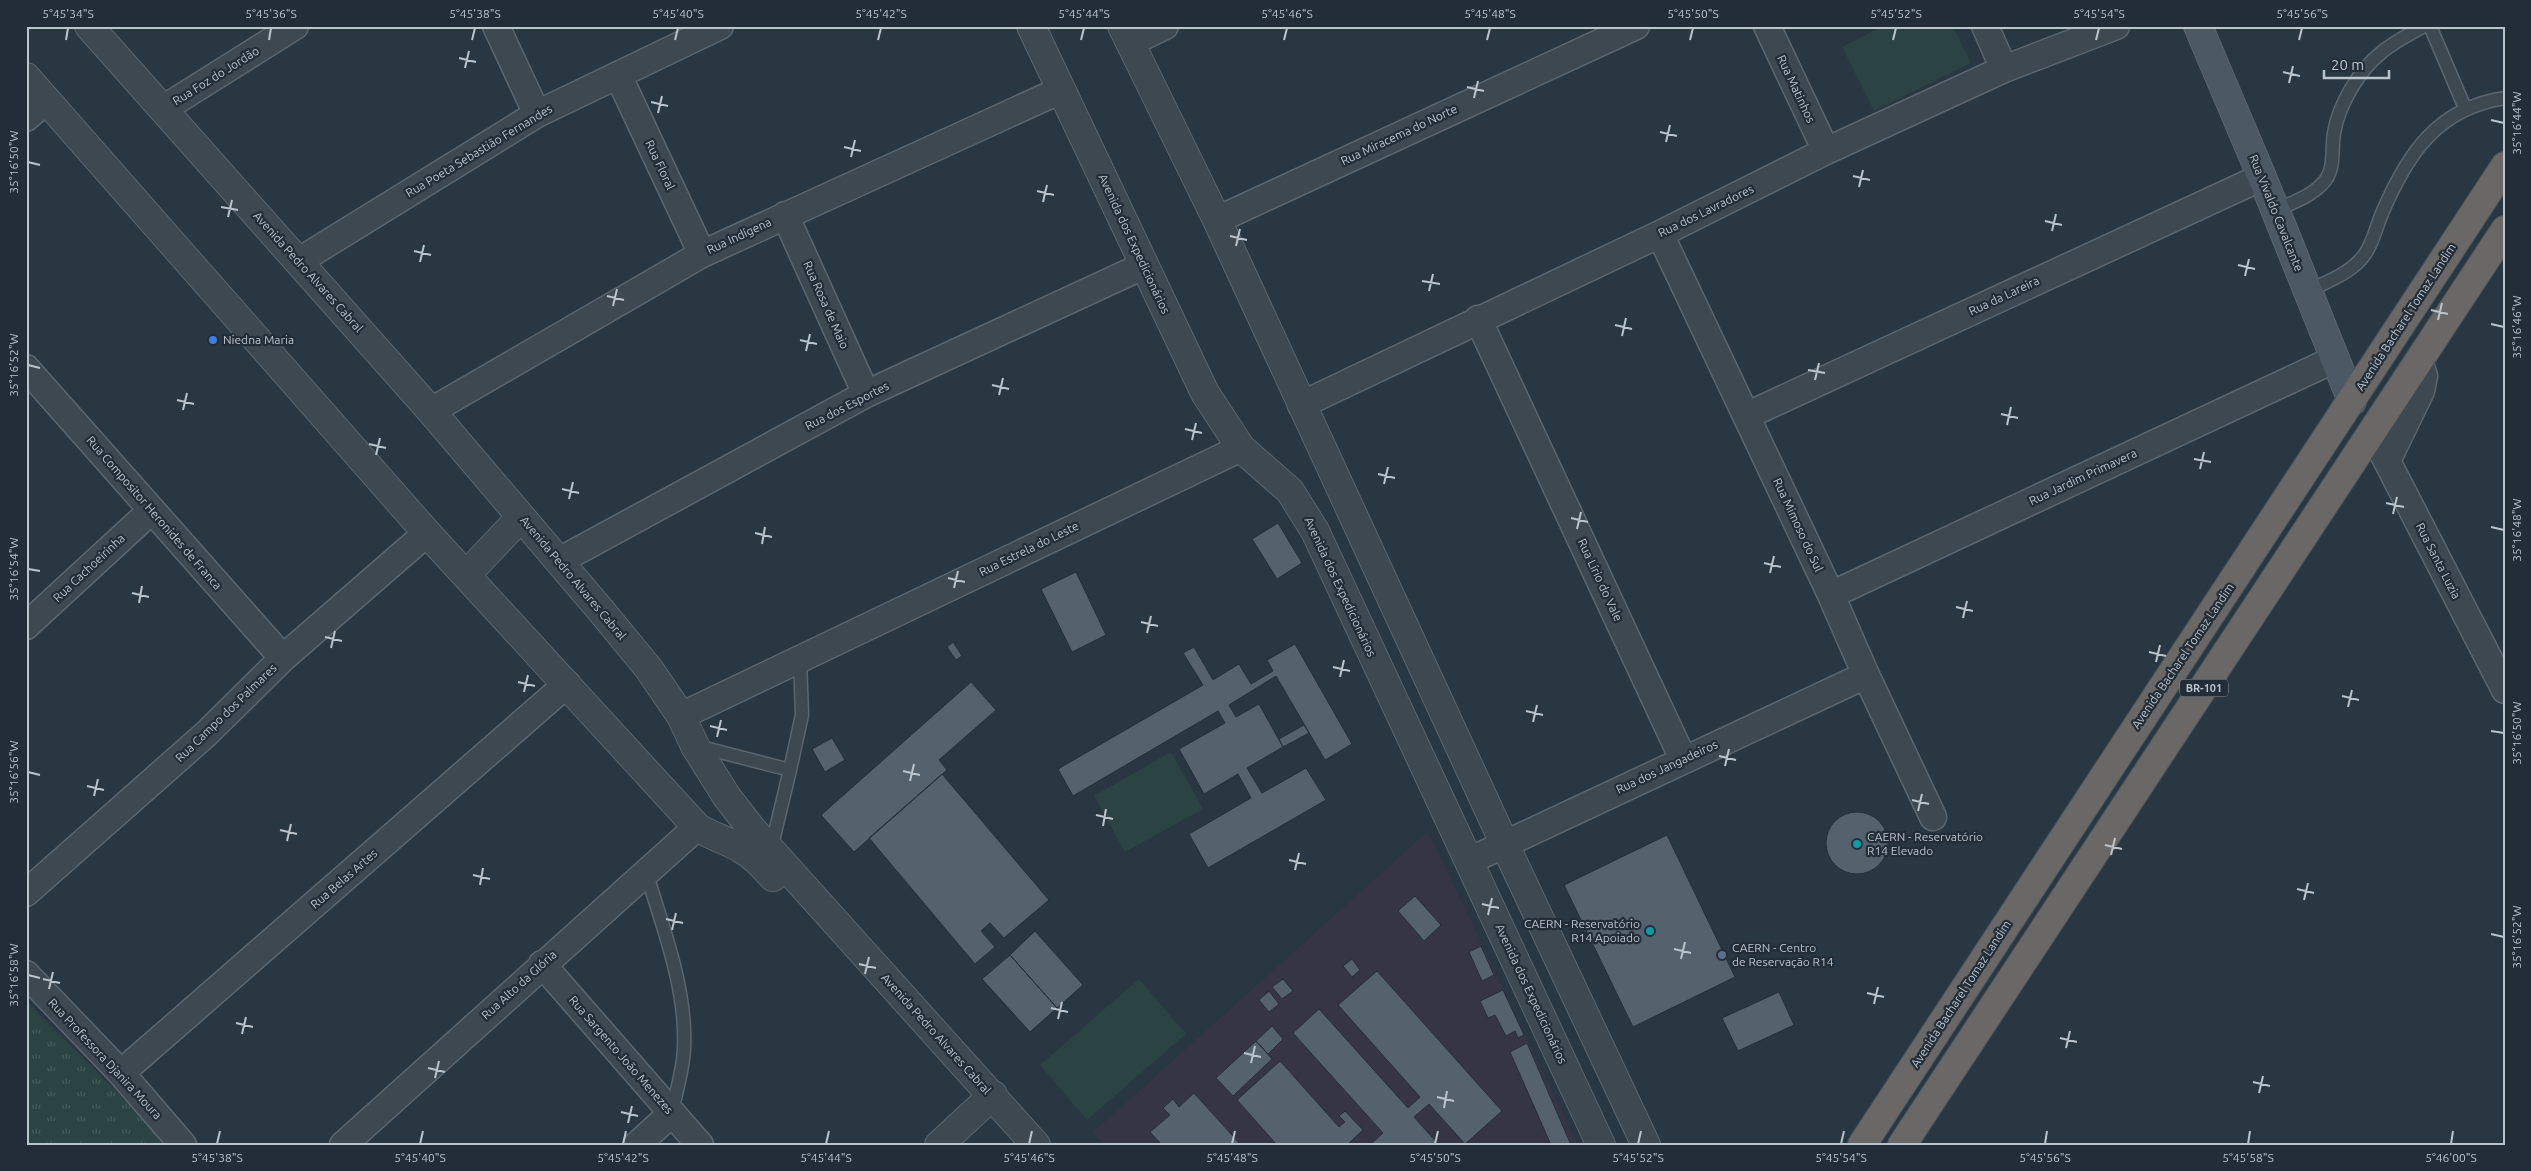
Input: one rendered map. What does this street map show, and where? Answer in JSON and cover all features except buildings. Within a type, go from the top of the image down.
[{"type":"highway","name":"Avenida Bacharel Tomaz Landim","points":[[1862,1145],[2505,166]]},
{"type":"highway","name":"BR-101","points":[[1902,1145],[2505,230]]},
{"type":"main road","name":"Rua Vivaldo Cavalcante","points":[[2198,26],[2276,210],[2352,401]]},
{"type":"street","name":"Avenida Pedro Alvares Cabral","points":[[88,26],[431,411],[560,561],[649,670],[681,716],[695,746],[765,857],[986,1102],[1036,1145]]},
{"type":"street","name":"Rua Foz do Jordão","points":[[163,109],[294,26]]},
{"type":"street","points":[[496,26],[537,114]]},
{"type":"street","name":"Rua Poeta Sebastião Fernandes","points":[[299,261],[537,114],[720,26]]},
{"type":"street","name":"Avenida dos Expedicionários","points":[[1031,26],[1143,266],[1205,393],[1241,448],[1273,474],[1304,510],[1601,1145]]},
{"type":"street","points":[[1165,26],[1126,35],[1217,220],[1505,845],[1646,1145]]},
{"type":"street","name":"Rua Miracema do Norte","points":[[1217,220],[1636,26]]},
{"type":"street","name":"Rua Matinhos","points":[[1766,26],[1826,151]]},
{"type":"street","points":[[1985,26],[2004,69]]},
{"type":"street","name":"Rua dos Lavradores","points":[[1301,405],[1478,319],[1660,234],[1826,151],[2004,69],[2116,26]]},
{"type":"street","name":"Rua Floral","points":[[618,75],[702,254]]},
{"type":"street","name":"Avenida Pedro Alvares Cabral","points":[[26,77],[427,533],[696,827],[713,837],[765,857]]},
{"type":"street","name":"Rua Indígena","points":[[431,411],[702,254],[1061,90]]},
{"type":"street","points":[[26,118],[47,100]]},
{"type":"street","name":"Rua da Lareira","points":[[1746,416],[2262,177]]},
{"type":"street","name":"Rua Rosa de Maio","points":[[785,215],[866,394]]},
{"type":"street","name":"Rua Mimoso do Sul","points":[[1660,234],[1831,595],[1866,675],[1933,817]]},
{"type":"street","name":"Rua dos Esportes","points":[[560,561],[866,394],[1143,266]]},
{"type":"street","name":"Rua Lírio do Vale","points":[[1478,319],[1683,760]]},
{"type":"street","name":"Rua Jardim Primavera","points":[[1831,595],[2335,360]]},
{"type":"street","points":[[2387,462],[2421,391],[2424,376],[2419,360]]},
{"type":"street","name":"Rua Compositor Heronides de Franca","points":[[26,369],[283,658]]},
{"type":"street","name":"Rua Santa Luzia","points":[[2372,432],[2505,690]]},
{"type":"street","name":"Rua Estrela do Leste","points":[[681,716],[1241,448]]},
{"type":"street","name":"Rua Cachoeirinha","points":[[26,626],[152,510]]},
{"type":"street","points":[[466,575],[521,516]]},
{"type":"street","name":"Rua Campo dos Palmares","points":[[26,893],[206,734],[283,658],[427,533]]},
{"type":"street","name":"Rua dos Jangadeiros","points":[[1469,861],[1866,675]]},
{"type":"street","name":"Rua Belas Artes","points":[[122,1073],[567,684]]},
{"type":"street","name":"Rua Alto da Glória","points":[[343,1145],[696,827]]},
{"type":"street","name":"Rua Sargento João Menezes","points":[[542,964],[700,1145]]},
{"type":"street","name":"Rua Professora Djanira Moura","points":[[26,974],[122,1073],[183,1145]]},
{"type":"street","name":"Avenida Pedro Alvares Cabral","points":[[986,1102],[1013,1145]]},
{"type":"street","points":[[939,1145],[986,1102]]},
{"type":"street","points":[[1590,1119],[1626,1102]]},
{"type":"street","points":[[637,1145],[672,1113]]},
{"type":"lane","points":[[2276,210],[2312,192],[2323,183],[2331,170],[2334,134],[2338,119],[2346,99],[2367,66],[2382,52],[2424,26]]},
{"type":"lane","points":[[2430,26],[2465,108]]},
{"type":"lane","points":[[2308,291],[2349,270],[2366,253],[2398,176],[2416,149],[2440,123],[2465,108],[2489,100],[2505,98]]},
{"type":"lane","points":[[765,857],[790,770],[802,715],[800,659]]},
{"type":"lane","points":[[695,746],[790,770]]},
{"type":"lane","points":[[646,872],[667,940],[681,1000],[684,1049],[672,1113]]},
{"type":"shaded area","points":[[1428,831],[1578,1145],[1104,1145],[1093,1132]]},
{"type":"green space","points":[[1883,26],[1953,26],[1971,63],[1874,111],[1842,47]]},
{"type":"green space","points":[[1171,752],[1203,809],[1125,852],[1094,796]]},
{"type":"green space","points":[[1139,979],[1186,1034],[1087,1120],[1040,1065]]},
{"type":"green space","points":[[26,1001],[170,1145],[26,1145]]},
{"type":"place","name":"Niedna Maria","points":[[213,340]]},
{"type":"place","name":"CAERN - Reservatório R14 Elevado","points":[[1857,844]]},
{"type":"place","name":"CAERN - Reservatório R14 Apoiado","points":[[1650,931]]},
{"type":"place","name":"CAERN - Centro de Reservação R14","points":[[1722,955]]}]
